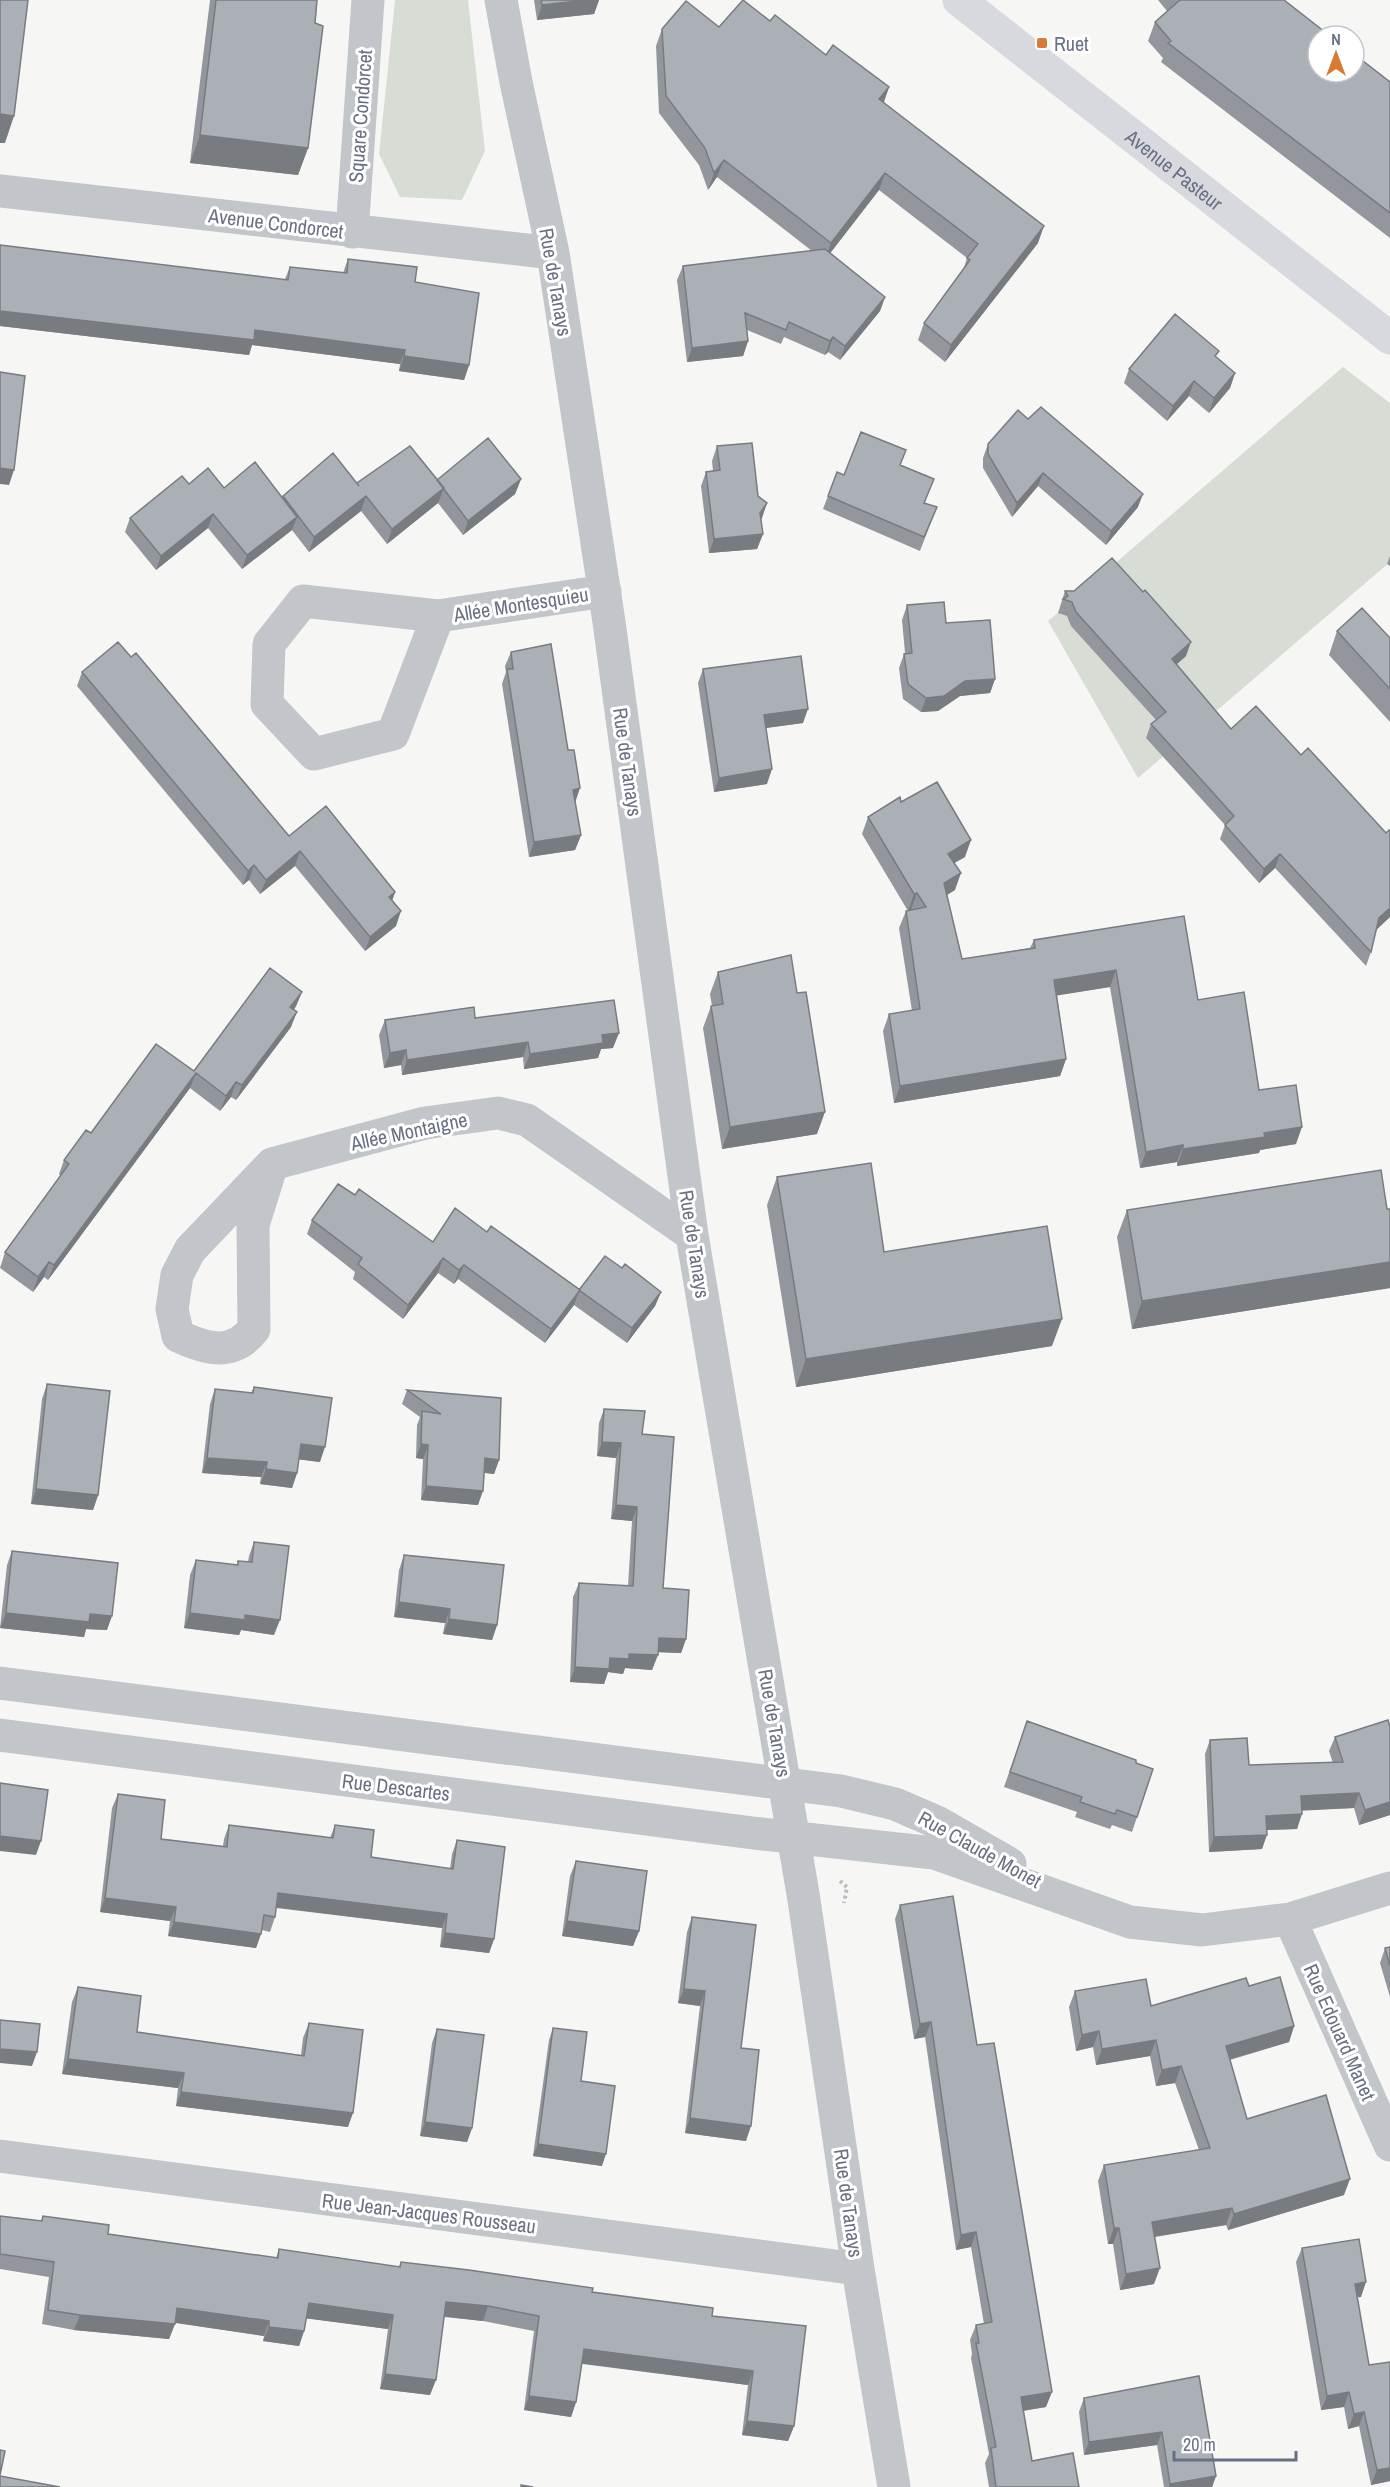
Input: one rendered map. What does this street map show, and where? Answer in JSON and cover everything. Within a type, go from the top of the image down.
[{"type":"main road","name":"Avenue Pasteur","points":[[959,0],[1390,338]]},
{"type":"street","name":"Square Condorcet","points":[[352,232],[368,0]]},
{"type":"street","name":"Rue de Tanays","points":[[501,0],[516,82],[553,253],[605,591],[692,1235],[806,1912],[858,2269],[894,2487]]},
{"type":"street","name":"Avenue Condorcet","points":[[0,191],[553,253]]},
{"type":"street","name":"Allée Montesquieu","points":[[438,616],[393,734],[314,754],[267,704],[269,644],[303,602],[438,616],[605,591]]},
{"type":"street","name":"Allée Montaigne","points":[[272,1164],[425,1123],[498,1113],[527,1120],[692,1235]]},
{"type":"street","points":[[272,1164],[253,1225],[254,1329],[244,1342],[221,1348],[199,1346],[178,1336],[172,1308],[177,1275],[190,1250],[272,1164]]},
{"type":"street","points":[[0,1683],[785,1784]]},
{"type":"street","name":"Rue Descartes","points":[[0,1736],[792,1838]]},
{"type":"street","name":"Rue Claude Monet","points":[[785,1784],[841,1791],[895,1804],[939,1822],[1067,1898]]},
{"type":"street","name":"Rue Claude Monet","points":[[792,1838],[934,1853],[1130,1922],[1202,1930],[1290,1919],[1390,1887]]},
{"type":"street","name":"Rue Edouard Manet","points":[[1290,1919],[1390,2145]]},
{"type":"street","name":"Rue Jean-Jacques Rousseau","points":[[0,2156],[858,2269]]},
{"type":"shaded area","points":[[395,0],[468,0],[485,151],[462,200],[400,197],[379,154]]},
{"type":"shaded area","points":[[1343,367],[1390,403],[1390,562],[1138,778],[1048,621]]},
{"type":"building","points":[[0,0],[28,0],[14,116],[0,114]]},
{"type":"building","points":[[216,0],[317,0],[315,23],[323,26],[308,148],[200,135]]},
{"type":"building","points":[[541,0],[587,0],[542,5]]},
{"type":"building","points":[[743,0],[770,21],[775,15],[826,55],[833,45],[889,87],[879,99],[1044,226],[951,345],[924,323],[970,260],[967,258],[978,244],[885,173],[831,243],[724,160],[714,173],[705,148],[666,96],[662,29],[686,1],[719,27]]},
{"type":"building","points":[[1180,0],[1284,0],[1315,24],[1306,24],[1306,84],[1366,84],[1366,63],[1390,82],[1390,213],[1168,43],[1171,41],[1155,22]]},
{"type":"building","points":[[0,245],[288,280],[290,267],[347,273],[348,259],[417,267],[415,282],[479,293],[469,365],[404,356],[405,350],[255,330],[254,340],[0,311]]},
{"type":"building","points":[[825,249],[885,297],[845,346],[833,337],[830,341],[789,322],[786,330],[745,313],[748,341],[692,348],[683,266]]},
{"type":"building","points":[[1175,314],[1219,351],[1215,356],[1235,373],[1214,398],[1194,381],[1173,406],[1129,369]]},
{"type":"building","points":[[0,372],[25,376],[14,470],[0,468]]},
{"type":"building","points":[[1041,407],[1143,494],[1111,531],[1043,473],[1017,503],[988,454],[988,444],[1018,410],[1028,419]]},
{"type":"building","points":[[861,432],[906,450],[900,465],[934,479],[924,503],[937,507],[924,537],[828,496],[837,472],[844,475]]},
{"type":"building","points":[[488,438],[521,479],[468,521],[437,480]]},
{"type":"building","points":[[752,443],[758,496],[767,503],[760,513],[763,534],[714,539],[706,472],[720,470],[717,446]]},
{"type":"building","points":[[410,446],[444,488],[392,529],[366,496],[314,537],[283,496],[333,453],[359,486],[357,483]]},
{"type":"building","points":[[255,462],[297,517],[247,555],[213,514],[161,556],[130,518],[182,476],[189,484],[208,468],[224,488]]},
{"type":"building","points":[[1112,558],[1143,592],[1145,590],[1191,642],[1172,659],[1231,729],[1256,706],[1301,755],[1308,748],[1386,833],[1390,831],[1390,908],[1379,918],[1371,952],[1280,854],[1264,869],[1225,825],[1234,816],[1151,724],[1166,712],[1076,612],[1072,602],[1063,599],[1068,596],[1065,591],[1074,591]]},
{"type":"building","points":[[944,602],[946,623],[990,620],[995,679],[965,681],[944,696],[926,698],[908,684],[904,654],[912,653],[907,605]]},
{"type":"building","points":[[1362,608],[1390,638],[1390,689],[1337,631]]},
{"type":"building","points":[[118,642],[131,657],[136,653],[289,836],[326,806],[395,892],[389,897],[401,911],[370,937],[300,851],[266,880],[254,865],[248,871],[82,672]]},
{"type":"building","points":[[551,644],[568,750],[574,750],[580,788],[573,790],[581,835],[534,842],[507,669],[513,669],[511,652]]},
{"type":"building","points":[[801,656],[808,709],[764,715],[772,769],[719,778],[703,669]]},
{"type":"building","points":[[937,782],[971,840],[948,854],[961,873],[944,883],[962,959],[1035,948],[1034,940],[1184,916],[1198,1000],[1244,992],[1259,1090],[1296,1085],[1302,1127],[1264,1133],[1265,1137],[1183,1149],[1183,1145],[1146,1152],[1116,970],[1054,980],[1066,1059],[900,1086],[889,1014],[920,1009],[906,911],[926,907],[917,893],[914,894],[868,817],[900,797],[901,802]]},
{"type":"building","points":[[791,955],[797,993],[806,992],[825,1112],[730,1127],[711,1006],[723,1004],[718,972]]},
{"type":"building","points":[[270,968],[302,992],[290,1007],[297,1012],[242,1085],[236,1082],[226,1096],[196,1073],[54,1265],[49,1262],[38,1277],[5,1252],[69,1164],[64,1160],[86,1130],[91,1133],[156,1044],[194,1071]]},
{"type":"building","points":[[614,1000],[619,1033],[602,1035],[603,1043],[530,1054],[528,1042],[407,1060],[406,1050],[390,1053],[385,1020],[474,1007],[475,1018]]},
{"type":"building","points":[[871,1163],[884,1252],[1047,1226],[1062,1319],[806,1359],[777,1177]]},
{"type":"building","points":[[1381,1170],[1387,1209],[1390,1209],[1390,1262],[1142,1301],[1127,1210]]},
{"type":"building","points":[[338,1184],[355,1195],[359,1189],[433,1242],[455,1208],[487,1232],[491,1226],[580,1290],[551,1329],[464,1265],[459,1270],[443,1258],[408,1305],[358,1264],[362,1258],[312,1220]]},
{"type":"building","points":[[605,1256],[622,1268],[625,1264],[661,1292],[632,1328],[579,1290]]},
{"type":"building","points":[[47,1384],[110,1391],[98,1495],[36,1489]]},
{"type":"building","points":[[254,1387],[332,1398],[325,1447],[301,1444],[297,1473],[266,1469],[267,1462],[207,1458],[215,1389],[253,1393]]},
{"type":"building","points":[[407,1390],[501,1398],[499,1460],[485,1458],[483,1491],[426,1486],[428,1445],[421,1444],[422,1411],[441,1414]]},
{"type":"building","points":[[604,1409],[645,1411],[642,1434],[674,1437],[663,1588],[689,1590],[686,1639],[659,1638],[658,1655],[629,1654],[629,1659],[610,1658],[609,1669],[575,1667],[579,1583],[633,1586],[637,1507],[616,1505],[621,1443],[602,1442]]},
{"type":"building","points":[[254,1542],[289,1546],[280,1620],[245,1615],[245,1620],[190,1613],[196,1560],[238,1565],[238,1561],[252,1562]]},
{"type":"building","points":[[12,1551],[118,1563],[112,1616],[90,1614],[89,1622],[6,1613]]},
{"type":"building","points":[[404,1555],[504,1565],[497,1625],[449,1619],[450,1609],[399,1602]]},
{"type":"building","points":[[1388,1720],[1390,1727],[1390,1802],[1365,1810],[1359,1793],[1301,1796],[1302,1814],[1266,1816],[1267,1835],[1214,1837],[1210,1740],[1247,1738],[1249,1765],[1343,1762],[1335,1737]]},
{"type":"building","points":[[1027,1721],[1136,1760],[1136,1763],[1153,1769],[1137,1817],[1117,1810],[1115,1814],[1080,1802],[1082,1797],[1010,1772]]},
{"type":"building","points":[[0,1783],[48,1790],[41,1841],[0,1836]]},
{"type":"building","points":[[118,1794],[165,1800],[161,1839],[227,1847],[229,1825],[333,1838],[335,1825],[374,1830],[371,1857],[453,1869],[457,1840],[505,1847],[494,1939],[445,1933],[447,1914],[278,1893],[275,1917],[264,1915],[261,1934],[174,1922],[176,1907],[105,1898]]},
{"type":"building","points":[[576,1861],[647,1871],[639,1931],[567,1921]]},
{"type":"building","points":[[953,1896],[977,2045],[994,2043],[1052,2392],[1021,2397],[1032,2461],[1073,2453],[1079,2487],[996,2487],[991,2448],[996,2447],[976,2343],[979,2343],[976,2325],[992,2322],[976,2232],[961,2235],[931,2022],[920,2024],[900,1905]]},
{"type":"building","points":[[692,1917],[756,1925],[741,2048],[759,2050],[751,2126],[690,2118],[705,1991],[684,1989]]},
{"type":"building","points":[[1390,1947],[1390,1966],[1385,1948]]},
{"type":"building","points":[[1280,1977],[1294,2026],[1226,2046],[1247,2119],[1326,2095],[1350,2179],[1234,2214],[1232,2208],[1152,2222],[1160,2268],[1126,2274],[1119,2228],[1114,2228],[1104,2165],[1210,2148],[1181,2066],[1162,2070],[1156,2040],[1102,2049],[1099,2031],[1082,2035],[1075,1991],[1146,1979],[1151,2006],[1246,1978],[1249,1986]]},
{"type":"building","points":[[78,1987],[141,1996],[137,2032],[304,2056],[309,2023],[363,2030],[353,2113],[181,2092],[184,2073],[68,2059]]},
{"type":"building","points":[[0,2020],[40,2024],[37,2052],[0,2049]]},
{"type":"building","points":[[553,2028],[587,2032],[581,2081],[615,2086],[606,2154],[538,2144]]},
{"type":"building","points":[[437,2029],[484,2035],[472,2128],[425,2122]]},
{"type":"building","points":[[0,2216],[42,2221],[43,2216],[109,2225],[108,2234],[278,2258],[279,2249],[400,2267],[401,2262],[469,2270],[593,2288],[592,2292],[713,2308],[712,2316],[806,2326],[794,2426],[747,2421],[753,2371],[584,2349],[576,2402],[529,2396],[539,2316],[488,2306],[446,2302],[436,2380],[385,2374],[393,2315],[309,2303],[304,2331],[269,2327],[269,2321],[177,2308],[175,2324],[48,2310],[54,2262],[0,2254]]},
{"type":"building","points":[[1359,2239],[1366,2282],[1355,2284],[1369,2365],[1390,2362],[1390,2468],[1377,2470],[1364,2412],[1354,2414],[1349,2392],[1327,2396],[1302,2248]]},
{"type":"building","points":[[1199,2376],[1216,2476],[1170,2484],[1162,2432],[1089,2442],[1084,2398]]},
{"type":"building","points":[[0,2450],[5,2451],[0,2475]]},
{"type":"building","points":[[0,2476],[60,2487],[0,2487]]},
{"type":"place","name":"Ruet","points":[[1042,43]]}]
